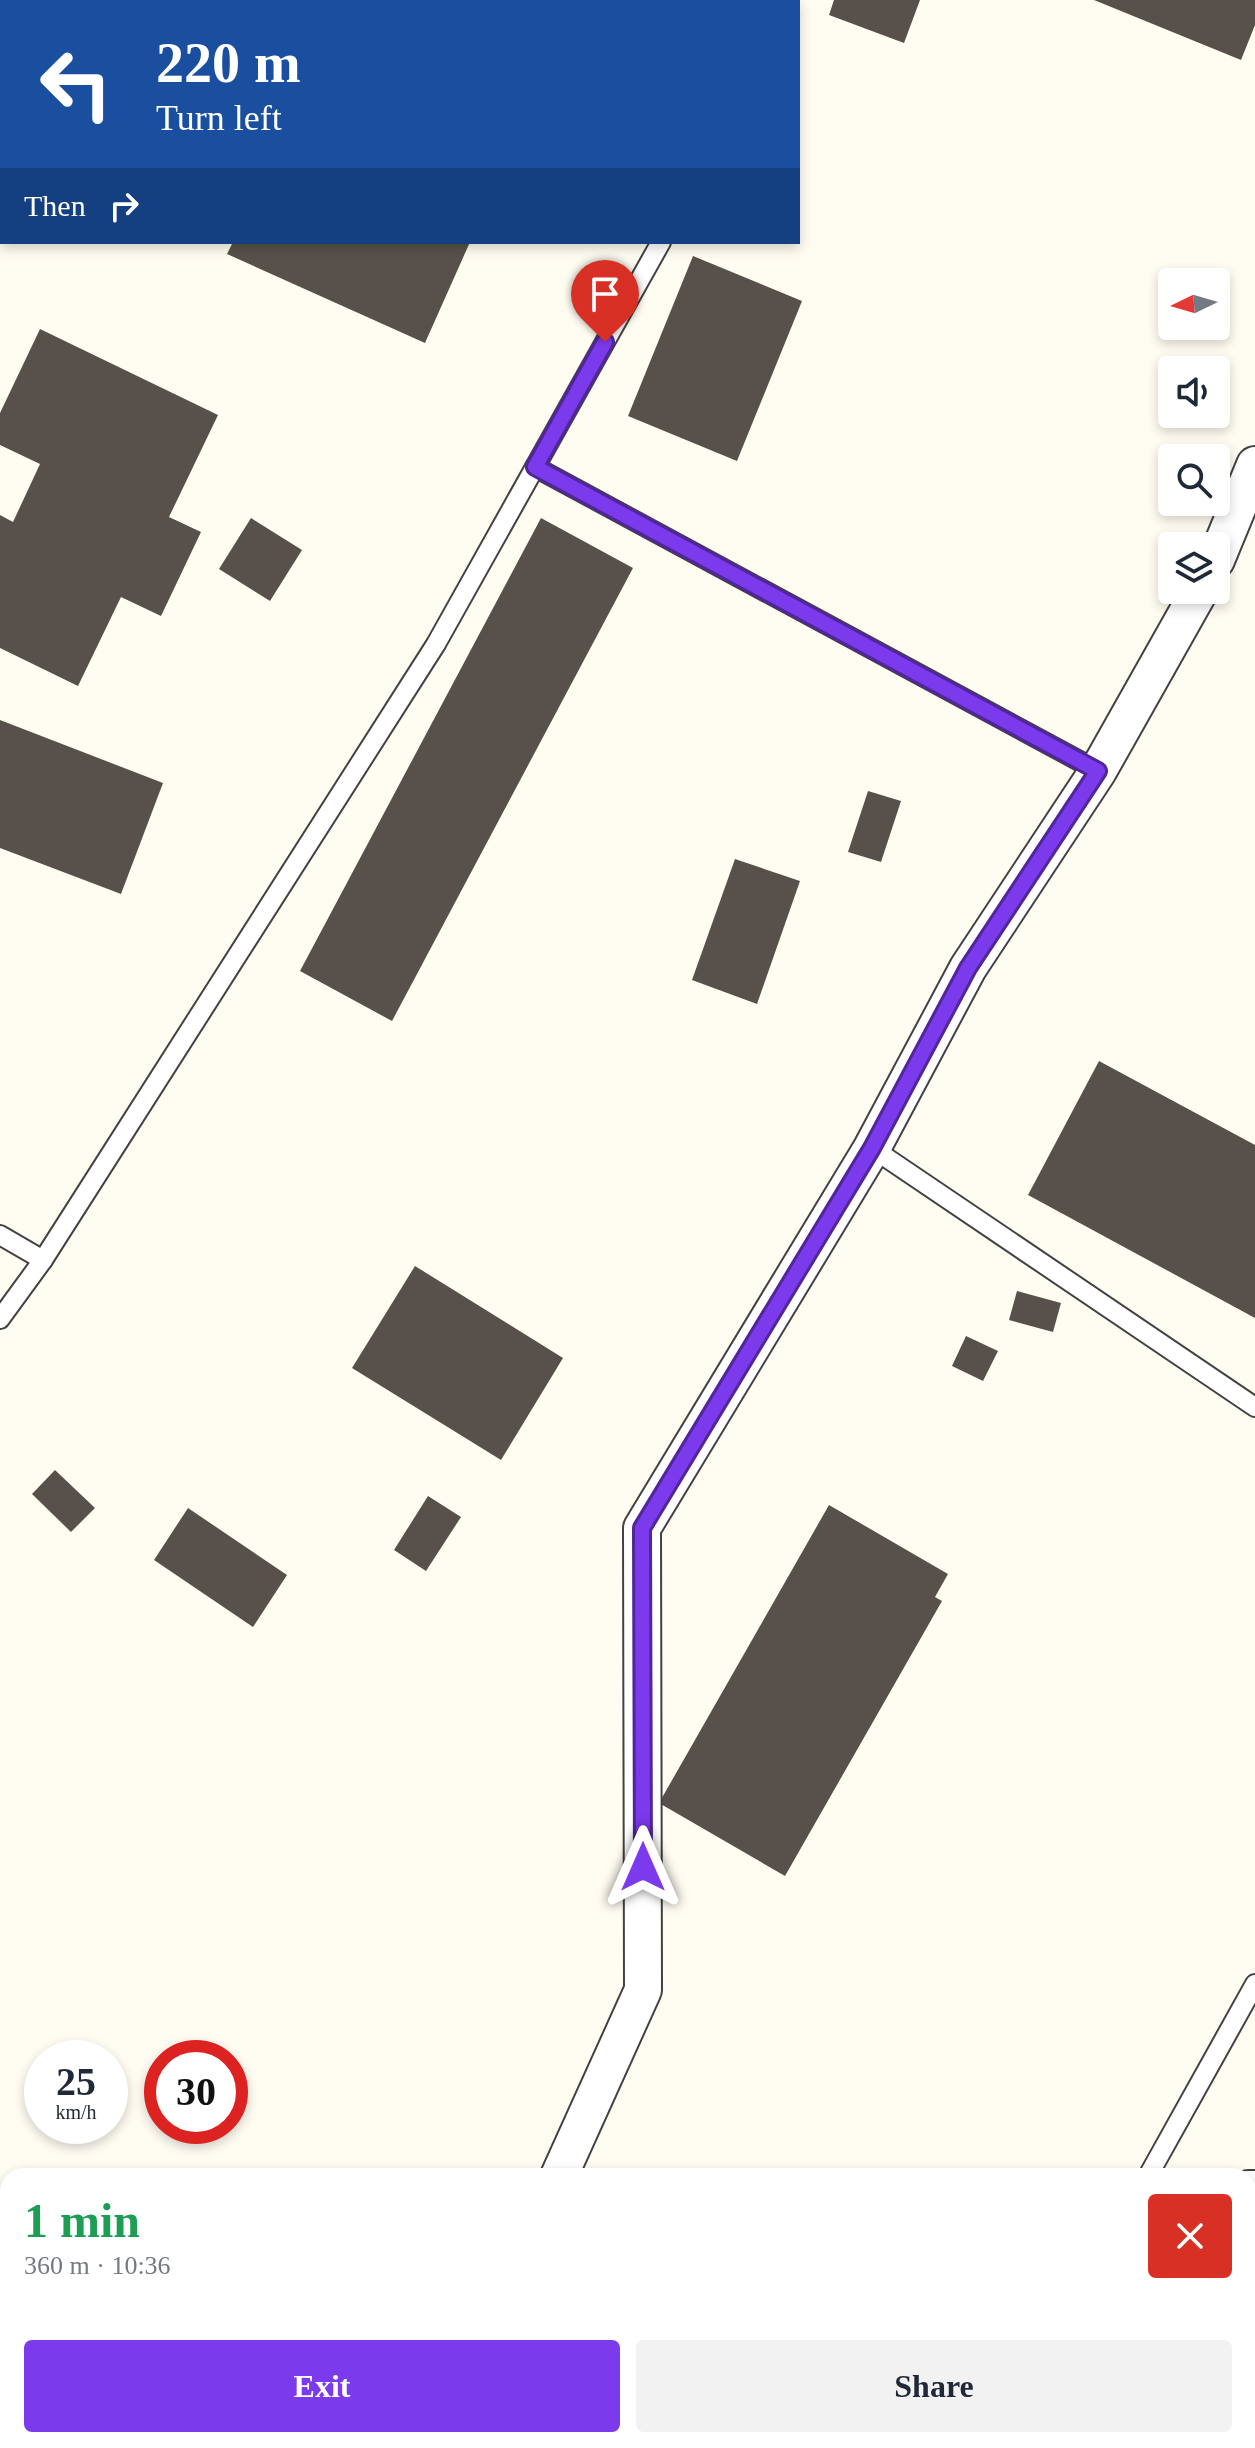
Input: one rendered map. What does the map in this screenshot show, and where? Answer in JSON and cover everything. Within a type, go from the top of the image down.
[{"type":"street","points":[[1227,532],[1255,465]]},
{"type":"street","points":[[563,2168],[643,1990],[642,1528],[872,1148],[968,968],[1098,771],[1192,604]]},
{"type":"lane","points":[[0,1319],[43,1260],[436,644],[660,244]]},
{"type":"lane","points":[[535,467],[1098,771]]},
{"type":"lane","points":[[872,1148],[1255,1407]]},
{"type":"lane","points":[[0,1235],[43,1260]]},
{"type":"lane","points":[[1152,2168],[1255,1984]]},
{"type":"building","points":[[834,0],[920,0],[904,43],[829,15]]},
{"type":"building","points":[[1094,0],[1255,0],[1255,25],[1241,60]]},
{"type":"building","points":[[232,244],[469,244],[425,343],[227,254]]},
{"type":"building","points":[[693,256],[802,301],[737,461],[628,416]]},
{"type":"building","points":[[40,329],[218,415],[169,517],[201,532],[161,616],[121,597],[78,686],[0,648],[0,515],[13,522],[40,464],[0,445],[0,413]]},
{"type":"building","points":[[251,518],[302,550],[270,601],[219,569]]},
{"type":"building","points":[[541,518],[633,568],[392,1021],[300,971]]},
{"type":"building","points":[[0,720],[163,783],[121,894],[0,848]]},
{"type":"building","points":[[868,791],[901,801],[881,862],[848,852]]},
{"type":"building","points":[[735,859],[800,881],[757,1004],[692,980]]},
{"type":"building","points":[[1099,1061],[1255,1145],[1255,1318],[1028,1195]]},
{"type":"building","points":[[415,1266],[563,1358],[501,1460],[352,1368]]},
{"type":"building","points":[[1017,1291],[1061,1303],[1053,1332],[1009,1320]]},
{"type":"building","points":[[966,1336],[998,1351],[983,1381],[952,1366]]},
{"type":"building","points":[[55,1470],[95,1508],[71,1532],[32,1494]]},
{"type":"building","points":[[428,1496],[461,1517],[426,1571],[394,1550]]},
{"type":"building","points":[[829,1505],[948,1574],[935,1597],[942,1601],[785,1876],[659,1803]]},
{"type":"building","points":[[188,1508],[287,1575],[253,1627],[154,1560]]},
{"type":"route","points":[[605,342],[535,467],[1098,771],[968,968],[872,1148],[642,1528],[643,1867]]}]
